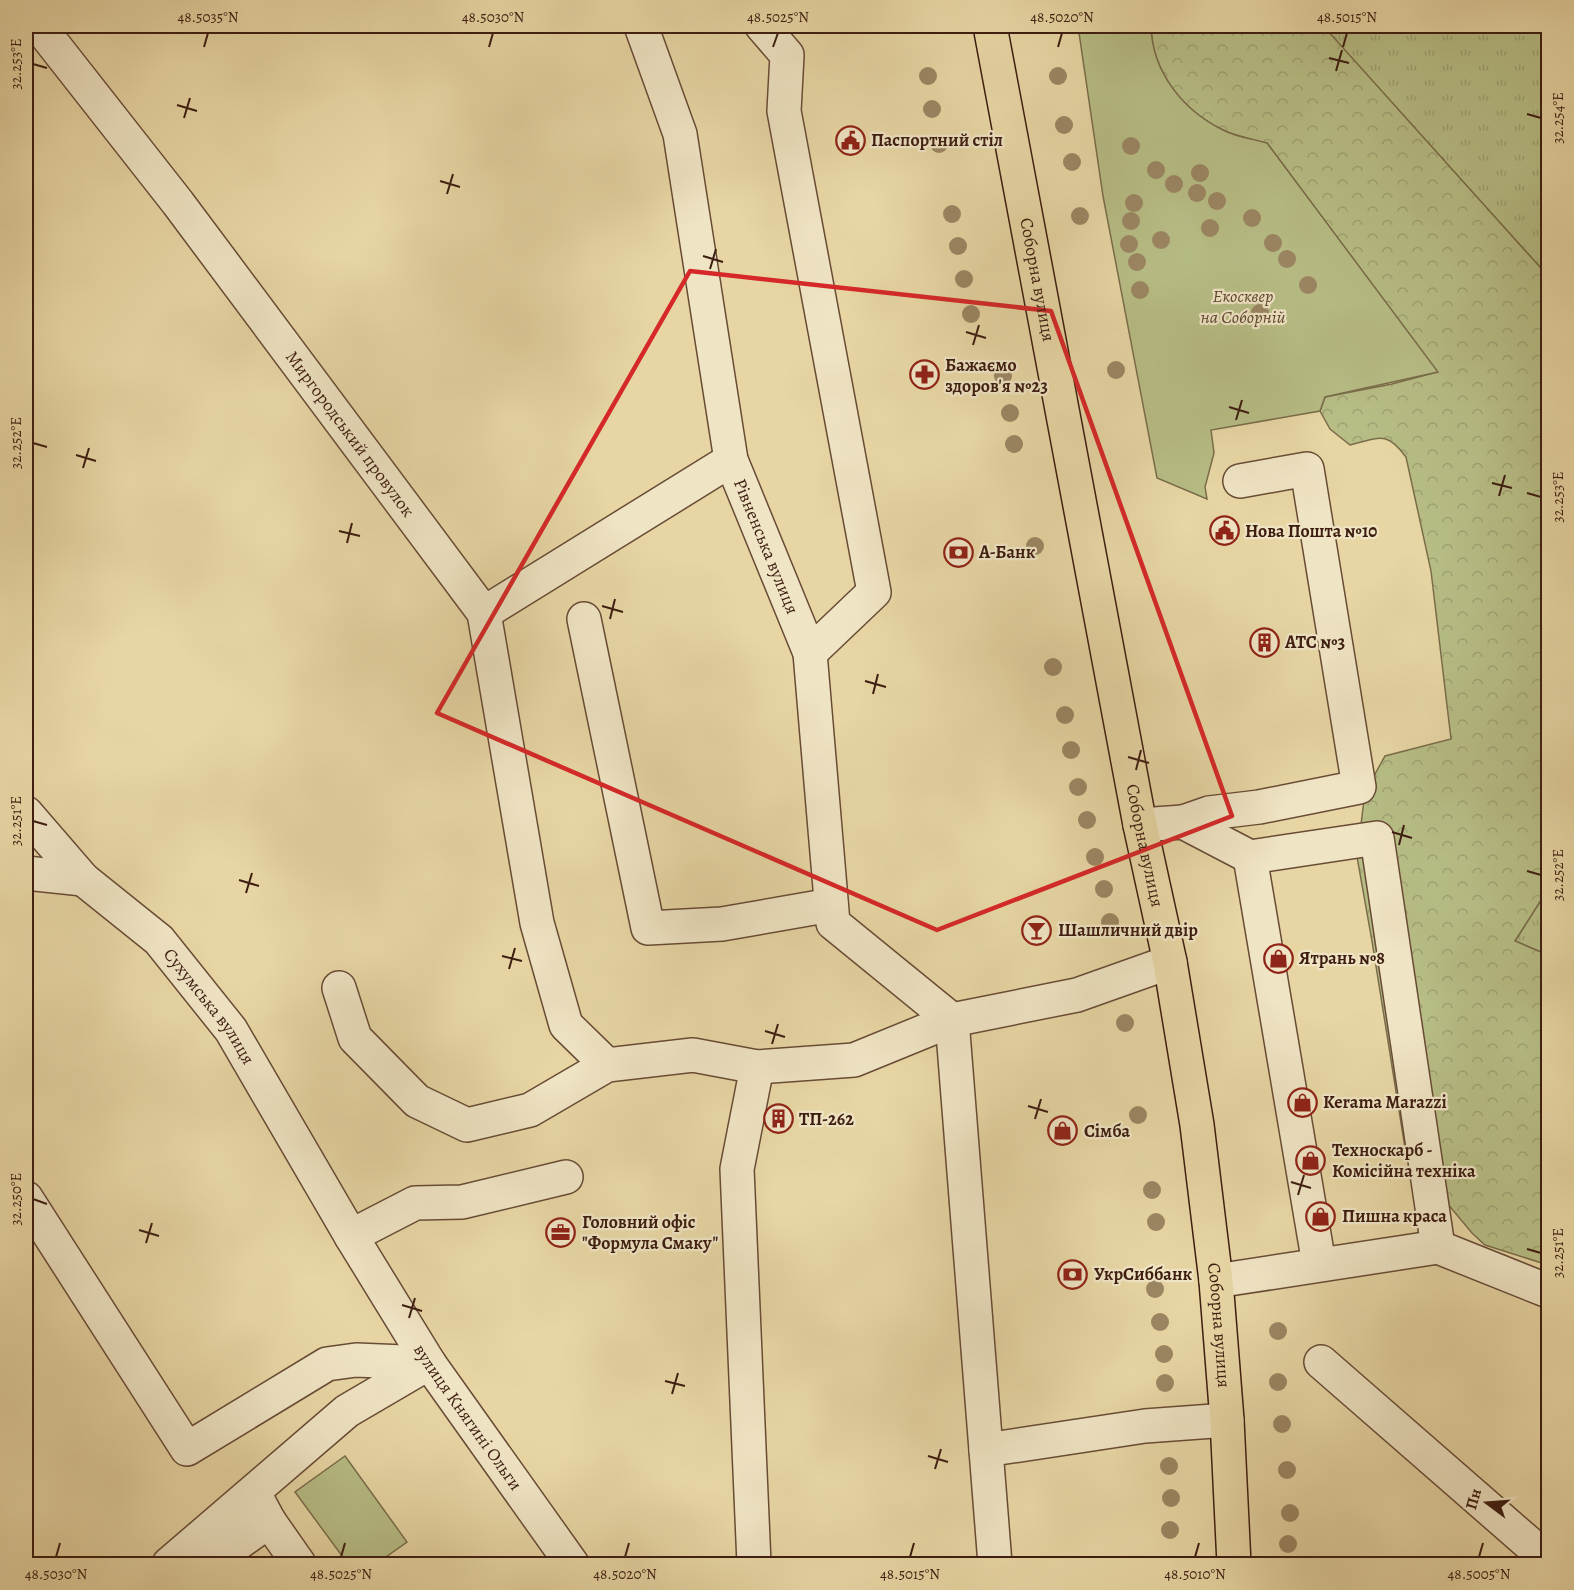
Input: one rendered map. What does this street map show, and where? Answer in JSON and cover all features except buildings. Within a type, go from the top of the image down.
[{"type":"main road","name":"Соборна вулиця","points":[[990,26],[1140,825],[1170,962],[1197,1125],[1216,1281],[1227,1420],[1234,1564]]},
{"type":"street","name":"Миргородський провулок","points":[[39,26],[178,203],[484,613]]},
{"type":"street","name":"Рівненська вулиця","points":[[641,26],[680,134],[731,460],[810,653],[833,923],[952,1020]]},
{"type":"street","points":[[762,26],[787,55],[784,111],[874,592],[810,653]]},
{"type":"street","points":[[607,1065],[566,1025],[537,923],[484,613],[731,460]]},
{"type":"street","points":[[1140,825],[1183,822],[1209,813],[1259,807],[1359,788],[1307,469],[1240,481]]},
{"type":"street","points":[[584,619],[648,928],[722,924],[831,905]]},
{"type":"street","name":"Сухумська вулиця","points":[[26,813],[83,879],[159,940],[231,1030],[351,1236]]},
{"type":"street","points":[[1183,822],[1250,857],[1377,838],[1438,1247]]},
{"type":"street","points":[[1250,857],[1319,1264]]},
{"type":"street","points":[[26,873],[83,879]]},
{"type":"street","points":[[339,988],[355,1038],[417,1101],[467,1125],[530,1110],[607,1065],[693,1054],[756,1067],[854,1060],[952,1020],[1077,995],[1170,962]]},
{"type":"street","points":[[952,1020],[995,1564]]},
{"type":"street","points":[[754,1564],[737,1169],[756,1067]]},
{"type":"street","points":[[351,1236],[415,1203],[462,1202],[566,1178]]},
{"type":"street","points":[[26,1198],[187,1449],[327,1364],[356,1360],[429,1363]]},
{"type":"street","name":"вулиця Княгині Ольги","points":[[351,1236],[429,1363],[572,1564]]},
{"type":"street","points":[[1216,1281],[1438,1247],[1548,1291]]},
{"type":"street","points":[[1321,1362],[1548,1560]]},
{"type":"street","points":[[169,1564],[346,1411],[429,1363]]},
{"type":"street","points":[[986,1450],[1145,1426],[1227,1420]]},
{"type":"street","points":[[254,1492],[269,1521],[299,1564]]},
{"type":"street","points":[[209,1564],[269,1521]]},
{"type":"highlighted area","points":[[690,271],[1051,311],[1232,816],[937,930],[437,713]]},
{"type":"green space","name":"Екосквер на Соборній","points":[[1078,26],[1151,26],[1153,43],[1163,73],[1182,100],[1208,122],[1223,130],[1267,143],[1438,372],[1325,397],[1320,411],[1211,430],[1214,453],[1205,487],[1207,499],[1157,478],[1103,196]]},
{"type":"green space","points":[[1151,26],[1335,26],[1327,30],[1548,276],[1548,889],[1515,941],[1548,955],[1548,1265],[1485,1245],[1472,1233],[1406,1154],[1357,857],[1365,792],[1385,756],[1451,739],[1431,571],[1406,457],[1387,439],[1381,438],[1350,445],[1330,429],[1320,411],[1325,397],[1392,384],[1437,372],[1267,143],[1223,130],[1208,122],[1182,100],[1163,73],[1153,43]]},
{"type":"green space","points":[[1335,26],[1548,26],[1548,276],[1326,30]]},
{"type":"green space","points":[[1548,889],[1548,955],[1515,941]]},
{"type":"green space","points":[[345,1456],[407,1542],[376,1564],[348,1564],[295,1492]]},
{"type":"place","name":"Паспортний стіл","points":[[850,140]]},
{"type":"place","name":"Бажаємо здоров'я №23","points":[[924,375]]},
{"type":"place","name":"Нова Пошта №10","points":[[1224,531]]},
{"type":"place","name":"А-Банк","points":[[958,552]]},
{"type":"place","name":"АТС №3","points":[[1264,642]]},
{"type":"place","name":"Шашличний двір","points":[[1037,930]]},
{"type":"place","name":"Ятрань №8","points":[[1278,958]]},
{"type":"place","name":"Kerama Marazzi","points":[[1302,1102]]},
{"type":"place","name":"ТП-262","points":[[778,1119]]},
{"type":"place","name":"Сімба","points":[[1063,1131]]},
{"type":"place","name":"Техноскарб - Комісійна техніка","points":[[1311,1160]]},
{"type":"place","name":"Пишна краса","points":[[1321,1216]]},
{"type":"place","name":"Головний офіс \"Формула Смаку\"","points":[[561,1232]]},
{"type":"place","name":"УкрСиббанк","points":[[1073,1274]]}]
